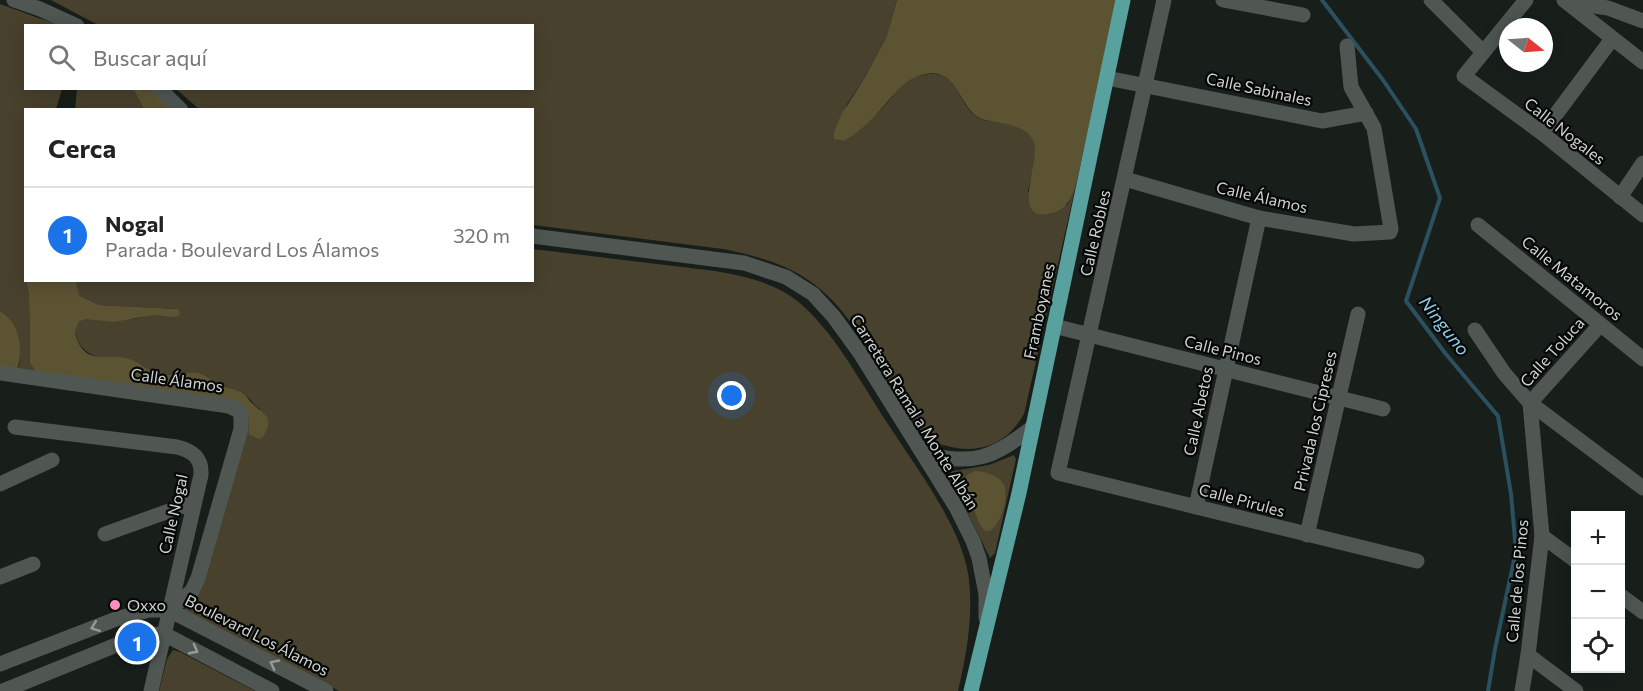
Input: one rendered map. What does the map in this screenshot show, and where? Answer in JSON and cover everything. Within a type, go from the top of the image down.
[{"type":"main road","name":"Framboyanes","points":[[971,691],[1033,427],[1123,0]]},
{"type":"street","points":[[14,0],[73,24]]},
{"type":"street","name":"Calle Robles","points":[[1058,473],[1164,0]]},
{"type":"street","points":[[1223,0],[1303,15]]},
{"type":"street","points":[[1431,0],[1483,52],[1527,0]]},
{"type":"street","points":[[1565,1],[1609,4],[1643,21]]},
{"type":"street","points":[[1565,1],[1643,62]]},
{"type":"street","points":[[1542,133],[1612,39]]},
{"type":"street","points":[[1347,46],[1351,87],[1365,113]]},
{"type":"street","name":"Calle Nogales","points":[[1483,52],[1464,76],[1542,133],[1643,215]]},
{"type":"street","name":"Calle Sabinales","points":[[1107,78],[1322,121],[1365,113]]},
{"type":"street","points":[[161,90],[179,108]]},
{"type":"street","name":"Calle Álamos","points":[[1125,179],[1259,218],[1354,234],[1384,234],[1390,232],[1391,229],[1374,128],[1365,113]]},
{"type":"street","points":[[1620,197],[1643,163]]},
{"type":"street","name":"Calle Abetos","points":[[1196,507],[1259,218]]},
{"type":"street","name":"Calle Matamoros","points":[[1478,225],[1643,359]]},
{"type":"street","name":"Carretera Ramal a Monte Albán","points":[[534,236],[744,263],[774,272],[798,284],[825,306],[844,330],[956,507],[976,550],[986,594],[986,628]]},
{"type":"street","name":"Privada los Cipreses","points":[[1307,536],[1358,314]]},
{"type":"street","name":"Calle Toluca","points":[[1530,403],[1600,325]]},
{"type":"street","name":"Calle Pinos","points":[[1054,326],[1383,409]]},
{"type":"street","points":[[1475,330],[1504,373],[1530,403],[1643,488]]},
{"type":"street","name":"Calle Álamos","points":[[0,373],[195,400],[229,406],[239,411],[241,429],[198,578],[192,591],[169,610]]},
{"type":"street","name":"Calle de los Pinos","points":[[1522,691],[1542,536],[1541,502],[1530,403]]},
{"type":"street","points":[[924,454],[973,460],[1002,450],[1033,427]]},
{"type":"street","name":"Calle Nogal","points":[[15,428],[184,449],[197,456],[201,467],[151,691]]},
{"type":"street","points":[[0,484],[52,460]]},
{"type":"street","name":"Calle Pirules","points":[[1058,473],[1307,536],[1417,561]]},
{"type":"street","points":[[105,534],[194,502]]},
{"type":"street","points":[[1542,536],[1571,558]]},
{"type":"street","points":[[0,577],[33,564]]},
{"type":"street","points":[[1625,599],[1643,612]]},
{"type":"street","name":"Boulevard Los Álamos","points":[[0,664],[116,620],[149,610],[169,610],[326,691]]},
{"type":"street","points":[[3,691],[141,635],[164,634],[272,691]]},
{"type":"street","points":[[1528,655],[1576,691]]},
{"type":"shaded area","points":[[51,0],[897,0],[886,38],[864,79],[847,104],[837,140],[843,141],[872,118],[909,80],[920,75],[939,74],[953,84],[973,114],[981,119],[1018,127],[1030,135],[1036,148],[1036,154],[1028,192],[1067,205],[1075,189],[1024,414],[1018,424],[1002,439],[984,447],[963,449],[937,443],[917,426],[864,340],[843,312],[819,288],[786,267],[723,249],[534,225],[534,108],[198,108],[177,90],[534,90],[534,24],[96,24]]},
{"type":"shaded area","points":[[897,0],[1118,0],[1075,189],[1068,203],[1062,208],[1055,212],[1041,214],[1032,210],[1029,190],[1035,152],[1030,136],[1012,125],[982,119],[974,114],[956,88],[941,75],[930,73],[916,77],[900,88],[855,134],[843,141],[834,139],[834,132],[841,115],[886,38]]},
{"type":"shaded area","points":[[0,4],[55,24],[24,24],[24,90],[62,90],[56,108],[24,108],[24,282],[26,282],[29,295],[30,363],[35,371],[12,371],[19,366],[20,351],[17,335],[11,321],[0,311]]},
{"type":"shaded area","points":[[77,90],[134,90],[143,108],[75,108]]},
{"type":"shaded area","points":[[134,90],[152,90],[171,108],[143,108]]},
{"type":"shaded area","points":[[534,249],[715,271],[757,281],[778,289],[796,300],[809,312],[834,341],[934,494],[955,534],[963,554],[970,588],[967,648],[958,691],[339,691],[184,611],[248,428],[260,409],[242,392],[222,386],[202,374],[192,372],[166,375],[151,371],[136,363],[100,357],[85,350],[75,333],[79,322],[86,319],[134,319],[177,309],[99,305],[80,296],[76,282],[534,282]]},
{"type":"shaded area","points":[[26,282],[76,282],[80,296],[99,305],[177,309],[180,312],[175,317],[154,315],[114,322],[86,319],[79,322],[75,333],[79,344],[91,355],[123,357],[161,374],[197,373],[205,375],[222,386],[242,392],[267,418],[268,425],[263,437],[259,439],[249,434],[248,415],[35,371],[30,363],[29,295]]},
{"type":"shaded area","points":[[0,311],[12,321],[16,329],[20,345],[17,369],[0,369]]},
{"type":"shaded area","points":[[1014,455],[1016,459],[995,553],[990,558],[950,473],[989,465]]},
{"type":"shaded area","points":[[975,471],[987,473],[1004,485],[1005,504],[997,523],[989,531],[985,531],[980,525],[964,486],[967,475]]},
{"type":"shaded area","points":[[173,650],[255,691],[159,691],[167,659]]},
{"type":"waterway","name":"Ninguno","points":[[1322,0],[1383,80],[1416,129],[1440,198],[1406,301],[1445,353],[1498,416],[1511,494],[1516,551],[1488,691]]},
{"type":"place","name":"Oxxo","points":[[115,605]]},
{"type":"place","name":"Nogal","points":[[137,642]]}]
